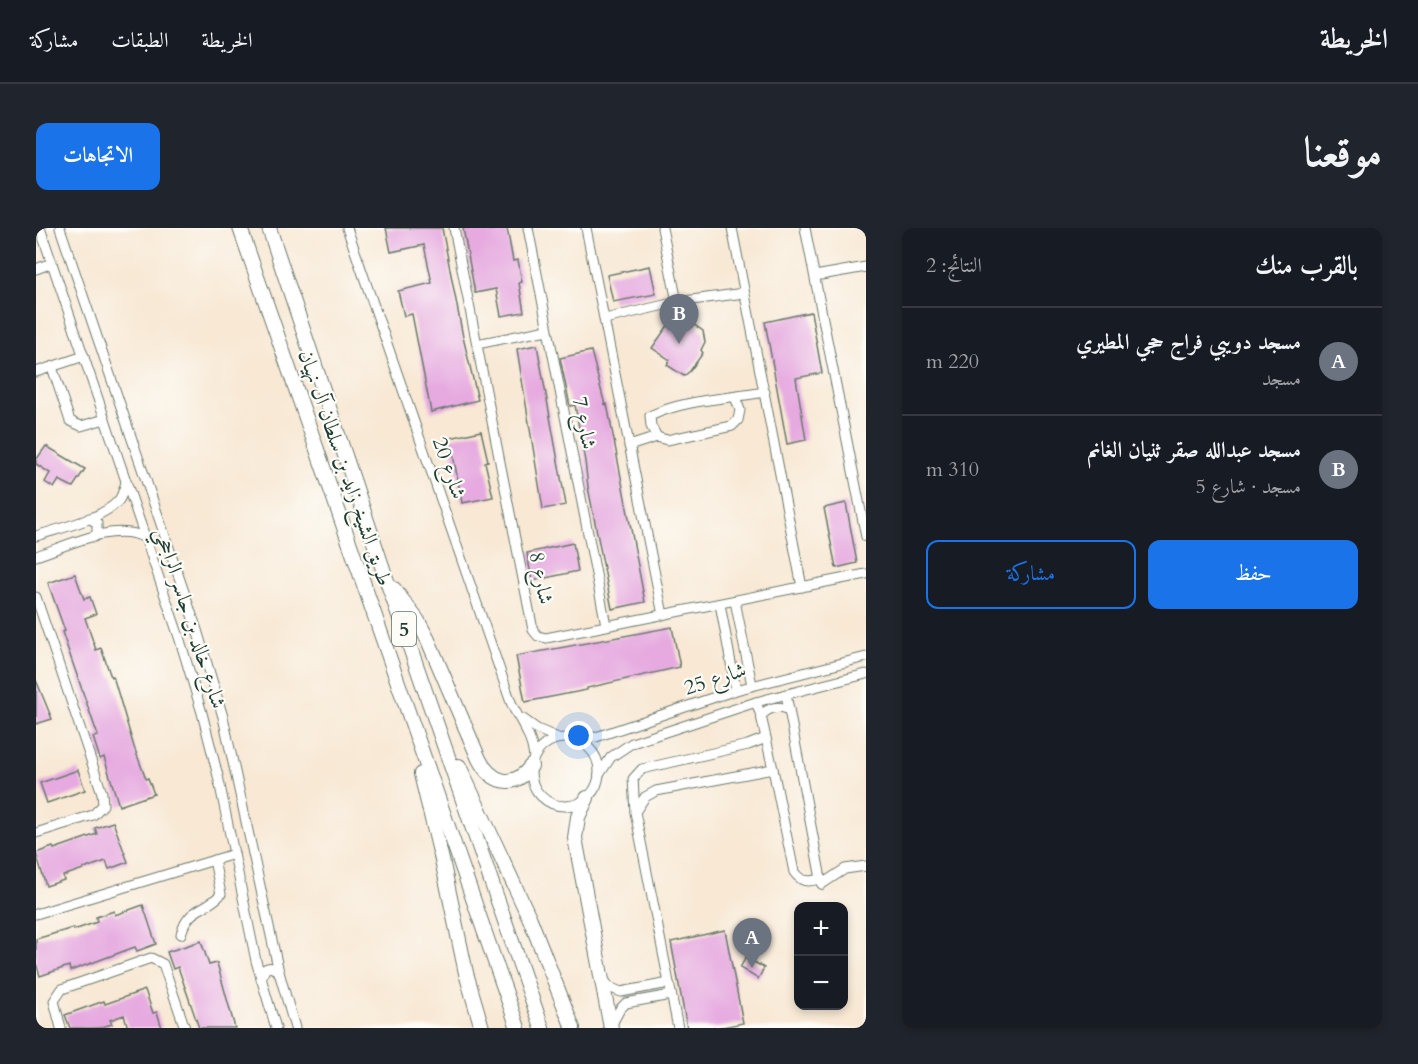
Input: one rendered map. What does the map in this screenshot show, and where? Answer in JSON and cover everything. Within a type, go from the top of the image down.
[{"type":"highway","name":"طريق الشيخ زايد بن سلطان آل نهيان","points":[[240,228],[518,1028]]},
{"type":"highway","name":"طريق الشيخ زايد بن سلطان آل نهيان","points":[[269,228],[387,581],[542,1028]]},
{"type":"highway","points":[[387,581],[424,631],[486,772],[495,779],[509,780],[521,776],[532,762]]},
{"type":"highway","points":[[431,708],[530,919],[573,1028]]},
{"type":"highway","points":[[408,716],[466,973],[482,1028]]},
{"type":"highway","points":[[587,798],[578,816],[575,838],[611,1027]]},
{"type":"street","name":"شارع خالد بن جاسر الراجحي","points":[[40,228],[146,538],[202,713],[218,776],[261,979],[276,1028]]},
{"type":"street","name":"شارع خالد بن جاسر الراجحي","points":[[60,228],[197,630],[223,717],[279,972],[295,1028]]},
{"type":"street","name":"شارع 20","points":[[347,228],[507,690],[530,739],[532,762]]},
{"type":"street","name":"شارع 8","points":[[454,228],[533,630],[538,636],[546,638],[866,574]]},
{"type":"street","name":"شارع 7","points":[[528,228],[606,626]]},
{"type":"street","points":[[586,228],[663,615]]},
{"type":"street","points":[[662,228],[677,302]]},
{"type":"street","points":[[732,228],[802,587]]},
{"type":"street","points":[[805,228],[866,537]]},
{"type":"street","points":[[36,268],[52,263]]},
{"type":"street","points":[[815,276],[866,267]]},
{"type":"street","points":[[605,319],[677,302],[744,293]]},
{"type":"street","points":[[66,304],[74,305],[84,298]]},
{"type":"street","points":[[74,328],[80,321],[92,322]]},
{"type":"street","points":[[477,344],[547,330]]},
{"type":"street","points":[[36,372],[84,356]]},
{"type":"street","points":[[52,367],[70,421],[81,426],[105,419]]},
{"type":"street","points":[[657,438],[651,426],[650,416],[656,413],[714,399],[765,392]]},
{"type":"street","points":[[629,446],[657,438],[667,440],[732,426],[738,420],[740,410],[735,397]]},
{"type":"street","points":[[36,536],[102,513],[117,502],[123,494],[126,480]]},
{"type":"street","points":[[89,518],[97,523],[97,533],[94,537]]},
{"type":"street","points":[[36,556],[94,537],[126,531],[136,532],[146,538]]},
{"type":"street","points":[[36,597],[102,793],[103,805],[93,815],[36,833]]},
{"type":"street","points":[[735,601],[752,685]]},
{"type":"street","points":[[720,604],[736,690]]},
{"type":"street","name":"شارع 25","points":[[576,739],[596,737],[752,685],[866,657]]},
{"type":"street","name":"شارع 25","points":[[599,775],[611,757],[628,745],[756,702],[866,674]]},
{"type":"street","points":[[786,694],[822,884]]},
{"type":"street","points":[[756,702],[773,769],[794,872],[802,880],[818,879],[822,884]]},
{"type":"street","points":[[761,716],[777,707],[789,711]]},
{"type":"street","points":[[202,713],[212,725],[221,723],[223,717]]},
{"type":"street","points":[[521,718],[537,729],[558,738],[576,739],[594,754],[599,775],[595,788],[587,798],[571,806],[560,806],[548,802],[536,789],[531,778],[532,762],[542,746],[558,738]]},
{"type":"street","points":[[678,1028],[635,812],[633,779],[642,769],[748,745],[766,738]]},
{"type":"street","points":[[218,776],[225,769],[236,771]]},
{"type":"street","points":[[635,812],[645,797],[656,791],[773,769]]},
{"type":"street","points":[[36,914],[234,854]]},
{"type":"street","points":[[181,934],[190,914],[221,894],[214,860]]},
{"type":"street","points":[[822,884],[845,869],[866,866]]},
{"type":"street","points":[[61,1028],[54,1001],[62,988],[151,958],[163,964],[185,1028]]},
{"type":"street","points":[[261,979],[268,967],[273,967],[279,972]]},
{"type":"street","points":[[601,975],[609,987],[621,992],[669,983]]},
{"type":"street","points":[[611,1027],[620,1009],[626,1004],[671,995]]},
{"type":"building","points":[[386,228],[442,228],[478,400],[431,412],[412,314],[404,316],[398,291],[432,283],[424,245],[391,252]]},
{"type":"building","points":[[463,228],[489,228],[489,230],[507,228],[513,261],[518,260],[524,312],[501,316],[496,289],[475,293]]},
{"type":"building","points":[[650,266],[656,294],[613,302],[607,275]]},
{"type":"building","points":[[811,312],[822,373],[796,378],[806,440],[787,444],[765,322]]},
{"type":"building","points":[[680,315],[703,331],[705,342],[701,350],[703,353],[684,376],[667,365],[670,360],[652,348],[674,317]]},
{"type":"building","points":[[537,345],[566,505],[543,509],[517,349]]},
{"type":"building","points":[[591,351],[605,405],[607,404],[645,602],[612,609],[588,487],[575,405],[570,406],[560,358]]},
{"type":"building","points":[[481,431],[493,497],[462,503],[450,438]]},
{"type":"building","points":[[46,446],[85,469],[73,487],[59,480],[54,488],[45,482],[50,473],[36,464],[36,460]]},
{"type":"building","points":[[846,503],[857,563],[836,568],[824,508]]},
{"type":"building","points":[[573,543],[578,571],[532,581],[527,553]]},
{"type":"building","points":[[75,574],[84,599],[90,597],[96,614],[85,618],[96,650],[101,648],[111,677],[113,676],[134,747],[154,794],[119,806],[104,757],[100,759],[93,737],[98,736],[62,632],[65,631],[48,583]]},
{"type":"building","points":[[672,627],[680,667],[587,688],[587,690],[525,702],[516,656]]},
{"type":"building","points":[[36,680],[52,719],[36,724]]},
{"type":"building","points":[[78,770],[85,790],[47,803],[40,783]]},
{"type":"building","points":[[113,822],[128,862],[109,869],[106,861],[63,876],[64,880],[46,886],[36,853],[97,834],[95,828]]},
{"type":"building","points":[[143,905],[156,944],[137,951],[135,947],[70,971],[69,966],[40,976],[36,963],[36,939],[97,922],[96,917],[114,911],[115,915]]},
{"type":"building","points":[[725,930],[743,1023],[717,1028],[687,1028],[671,942]]},
{"type":"building","points":[[201,941],[209,965],[217,963],[235,1028],[199,1028],[178,967],[173,969],[167,952]]},
{"type":"building","points":[[746,957],[764,968],[758,979],[740,968]]},
{"type":"building","points":[[145,990],[153,1013],[157,1012],[162,1028],[128,1028],[124,1015],[110,1020],[112,1024],[99,1028],[70,1028],[65,1015]]},
{"type":"place","name":"مسجد عبدالله صقر ثنيان الغانم","points":[[679,344]]},
{"type":"place","name":"مسجد دويبي فراج حجي المطيري","points":[[752,968]]}]
